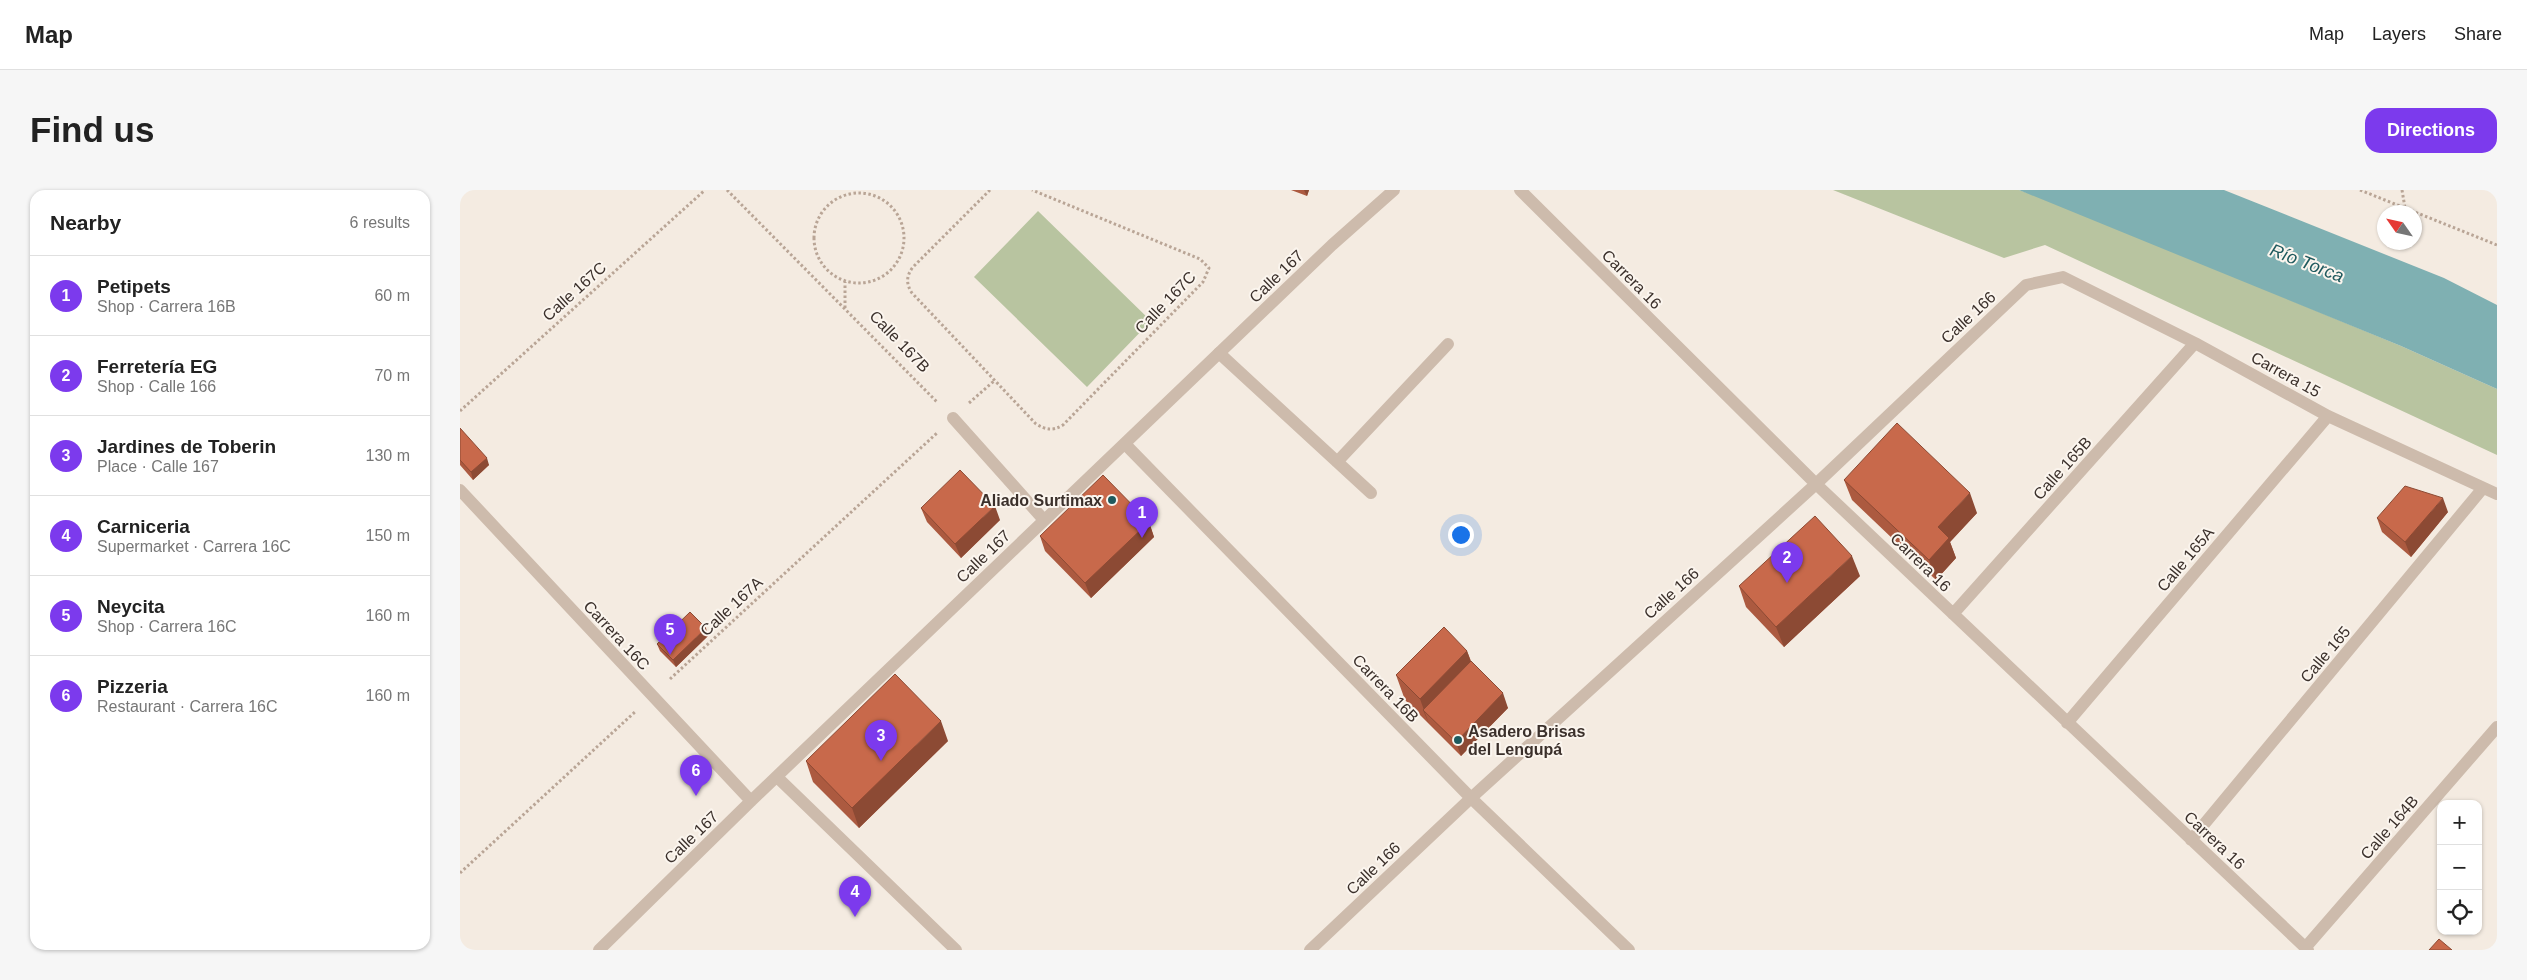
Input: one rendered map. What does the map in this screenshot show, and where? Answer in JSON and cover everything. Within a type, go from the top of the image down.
[{"type":"street","name":"Calle 167","points":[[599,950],[751,801],[1044,520],[1332,245],[1394,190]]},
{"type":"street","name":"Carrera 16","points":[[1520,190],[1816,484],[2307,949]]},
{"type":"street","name":"Calle 166","points":[[1310,950],[1471,798],[1816,484],[2026,285],[2063,277]]},
{"type":"street","name":"Carrera 15","points":[[2063,277],[2195,342],[2328,416],[2497,494]]},
{"type":"street","name":"Calle 165B","points":[[1953,614],[2195,342]]},
{"type":"street","points":[[1337,462],[1448,344]]},
{"type":"street","points":[[1219,353],[1371,494]]},
{"type":"street","name":"Calle 165A","points":[[2067,723],[2328,416]]},
{"type":"street","points":[[953,418],[1044,520]]},
{"type":"street","name":"Carrera 16B","points":[[1125,444],[1471,798],[1629,950]]},
{"type":"street","name":"Calle 165","points":[[2191,840],[2483,488]]},
{"type":"street","name":"Carrera 16C","points":[[460,490],[751,801]]},
{"type":"street","name":"Calle 164B","points":[[2307,949],[2497,726]]},
{"type":"street","points":[[777,777],[956,950]]},
{"type":"path","name":"Calle 167C","points":[[460,411],[704,190]]},
{"type":"path","name":"Calle 167B","points":[[727,190],[953,418]]},
{"type":"path","name":"Calle 167C","points":[[990,190],[913,267],[910,271],[908,283],[912,293],[994,381],[1036,424],[1046,430],[1058,428],[1208,275],[1209,268],[1200,258],[1032,190]]},
{"type":"path","points":[[2360,190],[2398,205]]},
{"type":"path","points":[[2402,190],[2404,205]]},
{"type":"path","points":[[867,191],[880,197],[899,215],[904,228],[905,242],[902,255],[895,266],[878,279],[859,284],[845,282],[828,271],[817,254],[814,241],[815,227],[821,214],[829,204],[841,196],[867,191]]},
{"type":"path","points":[[2422,215],[2497,245]]},
{"type":"path","points":[[844,308],[845,282]]},
{"type":"path","points":[[953,418],[994,381]]},
{"type":"path","name":"Calle 167A","points":[[460,873],[953,418]]},
{"type":"green space","points":[[1833,190],[2019,190],[2057,203],[2401,346],[2497,389],[2497,455],[2045,245],[2004,258]]},
{"type":"green space","points":[[1038,211],[1151,321],[1087,387],[974,277]]},
{"type":"water","name":"Río Torca","points":[[2019,190],[2224,190],[2444,278],[2497,305],[2497,389],[2401,346]]},
{"type":"building","points":[[1897,423],[1970,493],[1938,527],[1949,538],[1929,560],[1844,480]]},
{"type":"building","points":[[460,428],[487,458],[471,472],[460,460]]},
{"type":"building","points":[[960,470],[995,506],[955,544],[921,508]]},
{"type":"building","points":[[1103,475],[1149,522],[1085,583],[1040,536]]},
{"type":"building","points":[[2405,486],[2443,498],[2405,542],[2377,518]]},
{"type":"building","points":[[1815,516],[1852,556],[1776,627],[1739,586]]},
{"type":"building","points":[[690,612],[706,628],[673,660],[657,644]]},
{"type":"building","points":[[1444,627],[1467,651],[1420,699],[1396,675]]},
{"type":"building","points":[[1471,661],[1503,693],[1456,742],[1423,710]]},
{"type":"building","points":[[895,674],[941,721],[852,808],[806,761]]},
{"type":"building","points":[[2439,939],[2452,950],[2429,950]]},
{"type":"place","name":"Aliado Surtimax","points":[[1112,500]]},
{"type":"place","name":"Petipets","points":[[1142,538]]},
{"type":"place","name":"Ferretería EG","points":[[1787,583]]},
{"type":"place","name":"Neycita","points":[[670,655]]},
{"type":"place","name":"Asadero Brisas del Lengupá","points":[[1458,740]]},
{"type":"place","name":"Jardines de Toberin","points":[[881,761]]},
{"type":"place","name":"Pizzeria","points":[[696,796]]},
{"type":"place","name":"Carniceria","points":[[855,917]]}]
